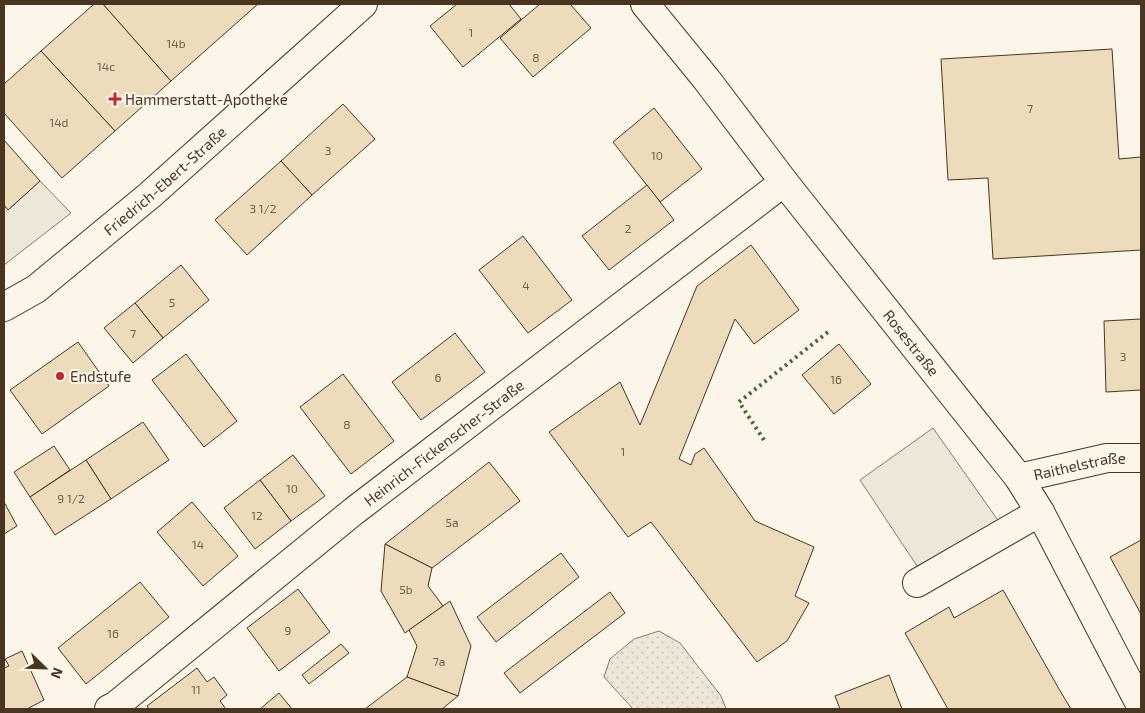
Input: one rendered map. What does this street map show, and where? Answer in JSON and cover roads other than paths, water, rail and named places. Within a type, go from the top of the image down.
[{"type":"street","name":"Friedrich-Ebert-Straße","points":[[4,307],[36,288],[150,195],[363,4]]},
{"type":"street","name":"Rosestraße","points":[[645,4],[1020,478],[1040,512],[1141,706]]},
{"type":"street","name":"Heinrich-Fickenscher-Straße","points":[[113,708],[354,512],[784,182]]},
{"type":"street","name":"Raithelstraße","points":[[1020,478],[1107,458],[1141,458]]},
{"type":"street","points":[[917,583],[1040,512]]},
{"type":"place","name":"Hammerstatt-Apotheke","points":[[115,99]]},
{"type":"place","name":"Endstufe","points":[[60,376]]}]
